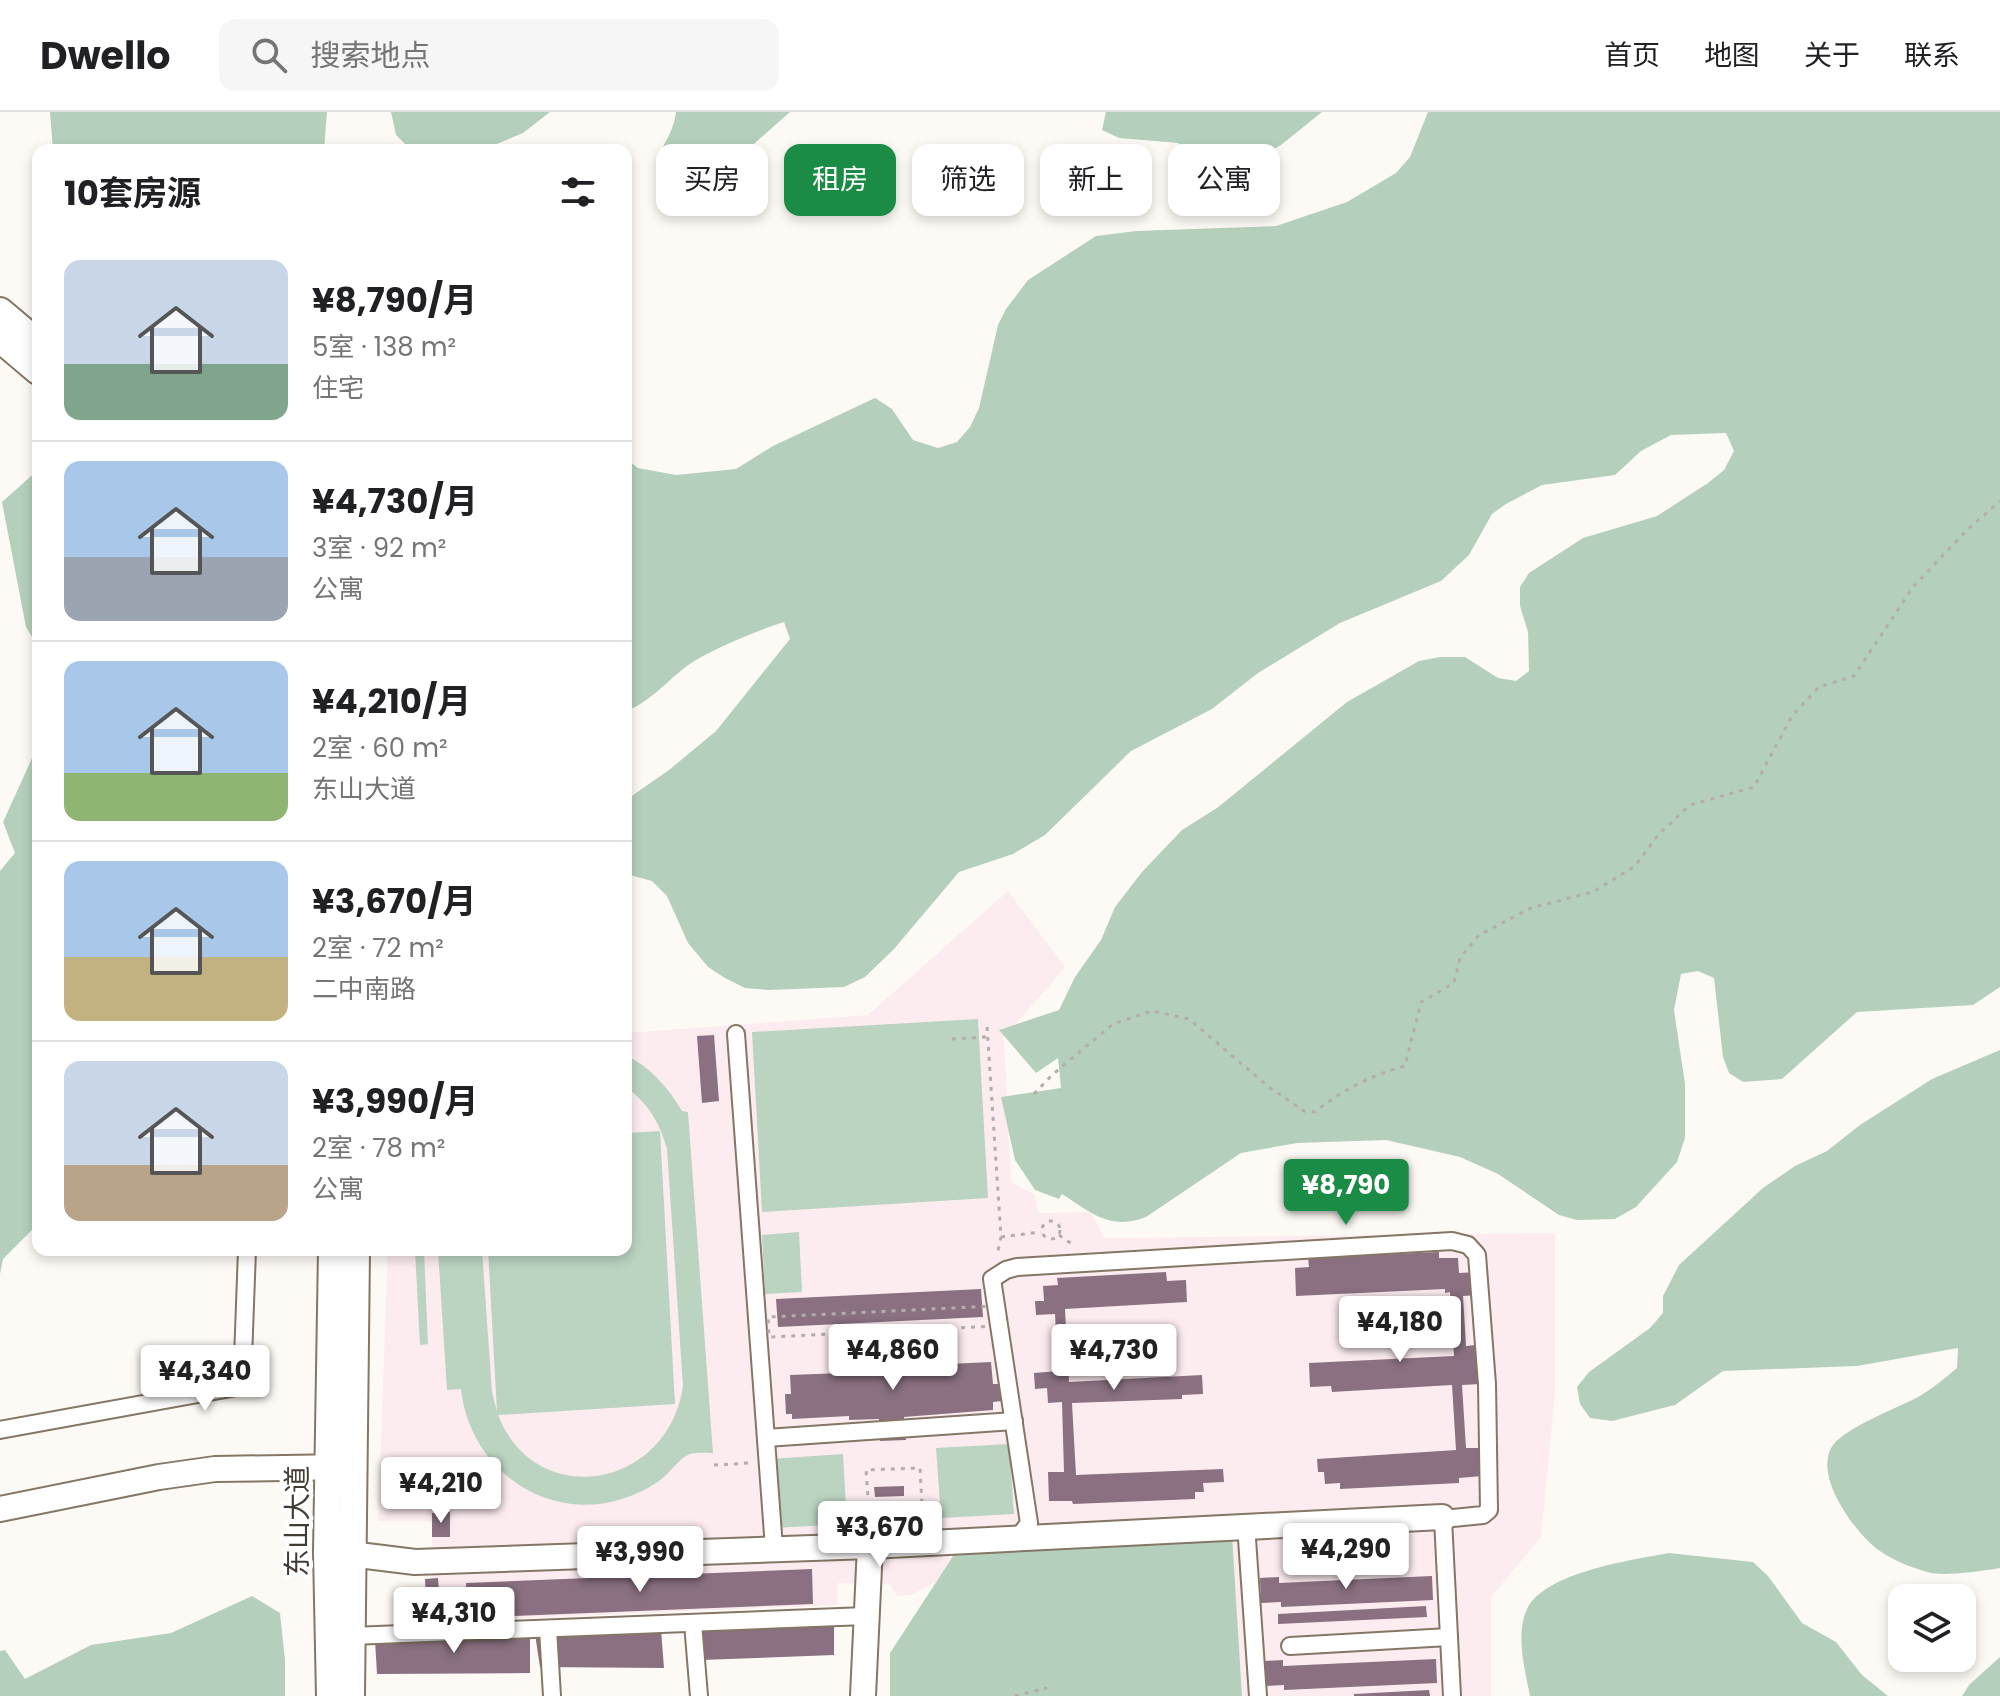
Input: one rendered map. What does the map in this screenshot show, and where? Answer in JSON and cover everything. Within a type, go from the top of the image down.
[{"type":"main road","points":[[0,311],[32,338]]},
{"type":"main road","points":[[0,339],[32,366]]},
{"type":"main road","name":"东山大道","points":[[330,1696],[339,1552],[340,1467],[332,1256]]},
{"type":"main road","name":"东山大道","points":[[340,1467],[356,1256]]},
{"type":"main road","name":"东山大道","points":[[339,1552],[351,1636],[351,1696]]},
{"type":"street","points":[[736,1034],[774,1548]]},
{"type":"street","points":[[339,1552],[415,1562],[774,1548],[870,1537],[1018,1538],[1483,1515],[1489,1510],[1487,1384],[1477,1255],[1468,1245],[1452,1241],[1006,1270],[992,1279],[1029,1523],[1018,1538]]},
{"type":"street","points":[[0,1430],[242,1386],[247,1256]]},
{"type":"street","points":[[766,1438],[1014,1421]]},
{"type":"street","points":[[0,1509],[215,1469],[340,1467]]},
{"type":"street","points":[[1443,1519],[1452,1696]]},
{"type":"street","points":[[1246,1525],[1258,1696]]},
{"type":"street","points":[[863,1696],[870,1537]]},
{"type":"street","points":[[351,1636],[866,1616]]},
{"type":"street","points":[[693,1623],[699,1696]]},
{"type":"street","points":[[548,1629],[552,1696]]},
{"type":"street","points":[[1290,1646],[1449,1637]]},
{"type":"path","points":[[1034,1094],[1113,1024],[1152,1011],[1189,1019],[1270,1088],[1304,1111],[1315,1112],[1337,1094],[1383,1072],[1405,1066],[1421,1002],[1454,983],[1460,958],[1479,935],[1531,908],[1593,892],[1635,866],[1658,835],[1690,805],[1754,787],[1792,716],[1819,687],[1854,676],[1913,587],[1966,531],[2000,501]]},
{"type":"path","points":[[987,1027],[1001,1237],[992,1279]]},
{"type":"path","points":[[952,1039],[988,1037]]},
{"type":"path","points":[[1041,1232],[1044,1223],[1053,1221],[1060,1227],[1059,1235]]},
{"type":"path","points":[[1001,1237],[1041,1232],[1050,1239],[1059,1235]]},
{"type":"path","points":[[1059,1235],[1075,1246],[1087,1245]]},
{"type":"path","points":[[994,1306],[995,1326],[769,1337],[768,1317],[994,1306]]},
{"type":"path","points":[[714,1465],[752,1463]]},
{"type":"path","points":[[870,1537],[866,1470],[920,1468],[923,1527]]},
{"type":"path","points":[[1015,1696],[1047,1688]]},
{"type":"shaded area","points":[[1008,891],[1065,967],[1004,1038],[1011,1182],[1035,1195],[1038,1213],[1091,1212],[1104,1238],[1555,1233],[1555,1395],[1541,1537],[1491,1597],[1491,1696],[1242,1696],[1232,1535],[957,1550],[936,1582],[910,1595],[897,1596],[889,1584],[838,1583],[837,1605],[427,1622],[425,1579],[432,1578],[432,1521],[378,1521],[388,1256],[632,1256],[632,1033],[868,1015]]},
{"type":"green space","points":[[50,112],[327,112],[324,144],[53,144]]},
{"type":"green space","points":[[391,112],[550,112],[523,133],[496,144],[405,144],[396,135]]},
{"type":"green space","points":[[676,112],[790,112],[754,144],[665,144]]},
{"type":"green space","points":[[1106,112],[1322,112],[1280,146],[1179,144],[1119,138],[1102,130]]},
{"type":"green space","points":[[1428,112],[2000,112],[2000,987],[1973,1005],[1857,1012],[1782,1079],[1743,1082],[1729,1073],[1723,1057],[1714,978],[1698,971],[1681,974],[1674,1010],[1685,1084],[1685,1138],[1677,1162],[1636,1207],[1615,1219],[1577,1220],[1559,1215],[1498,1174],[1460,1157],[1386,1140],[1297,1143],[1241,1153],[1146,1217],[1133,1221],[1112,1221],[1092,1213],[1062,1194],[1059,1199],[1035,1190],[1015,1160],[1001,1097],[1061,1088],[1058,1058],[1036,1073],[999,1030],[1059,1010],[1075,977],[1101,940],[1115,907],[1142,872],[1182,830],[1217,808],[1347,702],[1419,661],[1440,657],[1465,657],[1498,678],[1516,681],[1529,671],[1528,632],[1520,606],[1520,587],[1529,573],[1583,538],[1657,516],[1708,483],[1724,470],[1734,451],[1726,433],[1671,435],[1641,451],[1615,475],[1542,485],[1506,504],[1492,514],[1469,555],[1441,581],[1340,623],[1258,673],[1212,709],[1131,751],[1045,835],[1013,854],[959,872],[894,949],[865,977],[844,987],[769,990],[745,988],[708,967],[688,943],[667,896],[652,881],[632,876],[632,796],[716,731],[790,639],[784,622],[734,641],[695,660],[632,708],[632,464],[638,468],[676,475],[736,469],[773,446],[875,398],[892,409],[913,440],[938,448],[957,442],[970,427],[979,408],[998,325],[1006,309],[1028,280],[1096,236],[1136,231],[1276,226],[1347,202],[1396,173],[1410,157]]},
{"type":"green space","points":[[32,475],[32,637],[26,627],[2,502]]},
{"type":"green space","points":[[32,758],[32,1230],[3,1259],[0,1274],[0,871],[15,853],[3,822]]},
{"type":"green space","points":[[978,1019],[988,1198],[762,1212],[752,1032]]},
{"type":"green space","points":[[2000,1050],[2000,1568],[1943,1574],[1914,1568],[1889,1557],[1868,1541],[1847,1516],[1838,1501],[1828,1471],[1828,1457],[1840,1438],[1918,1397],[1938,1383],[1957,1368],[1958,1348],[1857,1366],[1723,1371],[1675,1405],[1612,1421],[1590,1418],[1580,1404],[1577,1387],[1589,1372],[1650,1328],[1663,1313],[1663,1296],[1679,1265],[1763,1188],[1795,1166],[1827,1151],[1860,1125],[1932,1079]]},
{"type":"green space","points":[[632,1058],[665,1086],[682,1111],[688,1112],[713,1453],[693,1453],[685,1457],[658,1482],[633,1495],[603,1503],[574,1504],[546,1498],[521,1486],[499,1468],[481,1446],[468,1419],[461,1389],[447,1390],[438,1256],[482,1256],[492,1392],[497,1412],[488,1256],[632,1256],[632,1133],[660,1131],[675,1404],[498,1415],[516,1446],[541,1466],[569,1476],[599,1476],[628,1466],[653,1448],[672,1421],[683,1386],[667,1149],[661,1131],[652,1114],[632,1092]]},
{"type":"green space","points":[[799,1232],[802,1292],[765,1294],[762,1235]]},
{"type":"green space","points":[[415,1256],[424,1256],[428,1344],[420,1345]]},
{"type":"green space","points":[[1009,1444],[1014,1514],[941,1518],[936,1448]]},
{"type":"green space","points":[[843,1454],[847,1524],[774,1528],[770,1459]]},
{"type":"green space","points":[[1232,1534],[1242,1696],[890,1696],[890,1653],[957,1550]]},
{"type":"green space","points":[[1669,1553],[1753,1562],[1768,1576],[1802,1623],[1836,1642],[1862,1675],[1888,1696],[1530,1696],[1522,1652],[1522,1629],[1527,1609],[1537,1596],[1570,1577],[1591,1570]]},
{"type":"green space","points":[[252,1596],[280,1613],[285,1696],[0,1696],[0,1651],[5,1650],[25,1679],[91,1645],[171,1633]]},
{"type":"green space","points":[[2000,1657],[2000,1696],[1962,1696],[1969,1685]]},
{"type":"building","points":[[714,1035],[719,1101],[702,1103],[697,1036]]},
{"type":"building","points":[[1439,1252],[1439,1258],[1458,1258],[1459,1273],[1477,1272],[1478,1295],[1463,1296],[1466,1346],[1485,1344],[1481,1384],[1462,1385],[1466,1448],[1482,1448],[1483,1476],[1459,1478],[1459,1483],[1340,1489],[1340,1483],[1325,1484],[1324,1472],[1318,1472],[1317,1459],[1456,1450],[1452,1385],[1332,1392],[1331,1386],[1310,1387],[1309,1363],[1454,1356],[1450,1292],[1445,1293],[1445,1289],[1296,1296],[1295,1268],[1309,1267],[1308,1258]]},
{"type":"building","points":[[1166,1272],[1167,1281],[1186,1280],[1187,1302],[1065,1309],[1069,1382],[1202,1375],[1203,1394],[1182,1395],[1182,1399],[1072,1403],[1076,1475],[1223,1469],[1224,1482],[1203,1483],[1204,1492],[1195,1492],[1195,1499],[1073,1504],[1072,1501],[1049,1501],[1048,1472],[1064,1472],[1062,1402],[1048,1403],[1047,1388],[1035,1389],[1034,1373],[1058,1371],[1055,1314],[1036,1315],[1035,1301],[1044,1301],[1043,1286],[1058,1285],[1057,1278]]},
{"type":"building","points":[[981,1289],[983,1317],[778,1327],[776,1299]]},
{"type":"building","points":[[926,1356],[927,1365],[991,1362],[993,1384],[1001,1384],[1002,1401],[993,1402],[993,1410],[904,1417],[906,1440],[880,1441],[879,1419],[849,1420],[849,1416],[792,1419],[792,1414],[786,1414],[785,1394],[791,1394],[790,1375],[842,1373],[842,1361]]},
{"type":"building","points":[[904,1486],[904,1496],[875,1497],[874,1487]]},
{"type":"building","points":[[450,1512],[450,1537],[432,1537],[432,1513]]},
{"type":"building","points":[[812,1569],[813,1604],[467,1618],[466,1583]]},
{"type":"building","points":[[1432,1576],[1433,1600],[1281,1607],[1281,1602],[1261,1603],[1260,1578],[1279,1577],[1279,1583]]},
{"type":"building","points":[[438,1578],[441,1621],[427,1622],[425,1579]]},
{"type":"building","points":[[1426,1606],[1427,1617],[1278,1624],[1278,1614]]},
{"type":"building","points":[[834,1623],[834,1655],[701,1660],[698,1626]]},
{"type":"building","points":[[661,1630],[664,1668],[540,1667],[535,1634]]},
{"type":"building","points":[[530,1635],[530,1673],[377,1674],[375,1640]]},
{"type":"building","points":[[1436,1659],[1437,1683],[1284,1690],[1284,1685],[1265,1686],[1264,1661],[1283,1660],[1283,1666]]},
{"type":"building","points":[[1429,1690],[1430,1696],[1354,1696],[1354,1694]]}]
